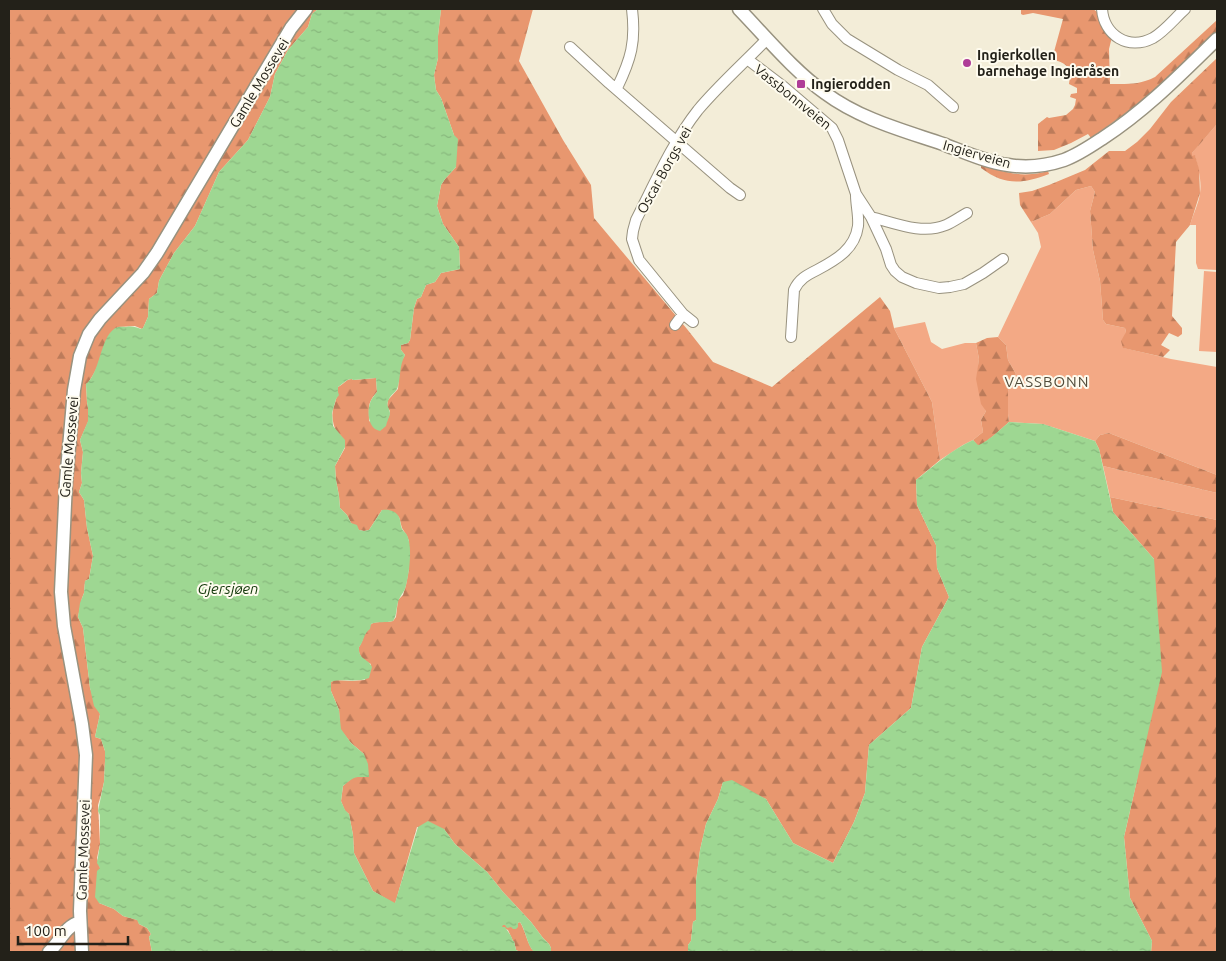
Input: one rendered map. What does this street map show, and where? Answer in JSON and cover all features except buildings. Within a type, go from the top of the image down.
[{"type":"main road","name":"Gamle Mossevei","points":[[82,952],[80,922],[86,755],[64,626],[61,592],[67,466],[80,356],[94,326],[143,274],[158,253],[291,28],[306,9]]},
{"type":"main road","name":"Ingierveien","points":[[739,9],[793,66],[841,104],[859,114],[882,123],[1006,165],[1031,166],[1063,160],[1084,149],[1144,108],[1217,39]]},
{"type":"main road","points":[[49,952],[69,928],[76,922],[80,922]]},
{"type":"street","points":[[617,88],[630,60],[633,45],[632,9]]},
{"type":"street","points":[[823,9],[832,24],[847,39],[898,70],[928,85],[953,107]]},
{"type":"street","points":[[1102,9],[1106,24],[1114,34],[1126,41],[1136,42],[1153,38],[1184,9]]},
{"type":"street","name":"Oscar Borgs vei","points":[[693,322],[683,314],[639,260],[632,239],[633,231],[636,220],[677,141],[697,112],[708,98],[768,39]]},
{"type":"street","points":[[570,47],[609,83],[740,195]]},
{"type":"street","name":"Vassbonnveien","points":[[746,59],[784,87],[832,128],[838,140],[856,194],[858,224],[854,239],[843,254],[796,284],[791,337]]},
{"type":"street","name":"Vassbonnveien","points":[[856,194],[871,217],[886,249],[890,265],[902,277],[916,283],[939,288],[950,288],[964,284],[1003,258]]},
{"type":"street","points":[[871,217],[923,229],[946,225],[967,213]]},
{"type":"street","points":[[675,326],[683,314]]},
{"type":"shaded area","points":[[1217,124],[1217,270],[1198,269],[1196,263],[1196,225],[1190,225],[1200,193],[1200,184],[1195,156],[1191,154]]},
{"type":"shaded area","points":[[1091,186],[1095,192],[1090,211],[1093,250],[1100,281],[1103,320],[1106,324],[1125,328],[1124,348],[1217,367],[1217,475],[1109,433],[1100,435],[1095,441],[1043,424],[1009,422],[1008,391],[1016,374],[1008,360],[1006,345],[998,337],[1041,247],[1038,233],[1031,222],[1050,214],[1076,190]]},
{"type":"shaded area","points":[[1204,271],[1217,272],[1217,352],[1199,351]]},
{"type":"shaded area","points":[[925,322],[931,342],[942,349],[965,343],[976,343],[979,359],[977,379],[986,411],[981,420],[983,432],[940,460],[932,402],[894,328]]},
{"type":"shaded area","points":[[1103,466],[1217,493],[1217,520],[1110,497]]},
{"type":"green space","points":[[9,9],[318,9],[312,14],[308,27],[288,50],[275,74],[270,97],[248,140],[219,172],[195,226],[174,253],[159,281],[157,293],[149,299],[148,317],[143,328],[135,326],[118,327],[93,375],[86,384],[88,422],[80,440],[83,452],[82,483],[79,492],[84,500],[93,556],[89,579],[85,581],[78,617],[83,628],[90,688],[100,714],[95,737],[101,739],[105,751],[104,782],[98,805],[100,844],[97,858],[100,868],[99,903],[114,909],[123,916],[138,920],[139,924],[147,928],[151,934],[149,937],[152,952],[9,952]]},
{"type":"green space","points":[[441,9],[533,9],[519,61],[563,140],[591,185],[594,218],[713,362],[772,387],[880,297],[890,311],[894,328],[932,402],[940,460],[916,480],[917,505],[936,545],[937,568],[949,597],[922,647],[911,708],[869,745],[865,793],[854,822],[833,863],[793,843],[766,799],[723,782],[718,799],[706,824],[700,850],[696,881],[696,920],[693,922],[688,952],[551,952],[549,944],[531,922],[487,872],[455,844],[444,829],[417,827],[395,904],[373,891],[354,853],[349,814],[345,811],[341,801],[343,786],[355,777],[364,754],[351,743],[340,729],[339,710],[331,691],[331,682],[334,680],[365,680],[371,664],[359,653],[359,647],[370,625],[375,622],[393,621],[396,617],[398,600],[403,595],[409,569],[409,541],[399,517],[382,510],[369,530],[364,531],[359,530],[351,523],[347,515],[340,508],[335,466],[345,448],[336,430],[332,415],[338,387],[350,379],[376,378],[377,392],[370,402],[369,421],[382,429],[389,416],[388,400],[398,389],[400,364],[405,355],[401,350],[401,345],[408,343],[410,340],[417,299],[421,297],[426,285],[435,282],[441,273],[460,269],[459,247],[443,224],[437,206],[441,185],[456,167],[454,135],[441,98],[436,90],[434,75],[438,58]]},
{"type":"green space","points":[[1021,9],[1093,9],[1100,14],[1112,37],[1109,49],[1110,84],[1138,83],[1149,80],[1155,77],[1217,20],[1217,31],[1178,70],[1140,103],[1091,138],[1088,134],[1054,150],[1038,151],[1038,124],[1047,117],[1066,115],[1073,109],[1076,99],[1070,97],[1071,94],[1077,93],[1077,88],[1069,84],[1070,73],[1065,64],[1052,59],[1063,19],[1033,13],[1023,15],[1021,14]]},
{"type":"green space","points":[[1217,58],[1217,124],[1192,153],[1192,156],[1195,155],[1199,169],[1200,193],[1190,225],[1176,242],[1172,316],[1182,328],[1182,334],[1178,337],[1169,333],[1161,345],[1170,350],[1163,357],[1123,348],[1121,341],[1126,332],[1125,328],[1106,324],[1103,320],[1100,281],[1093,250],[1090,211],[1095,192],[1091,186],[1076,190],[1050,214],[1031,222],[1020,205],[1019,193],[1032,191],[1085,170],[1109,151],[1125,151],[1150,129],[1171,102]]},
{"type":"green space","points":[[981,164],[1013,173],[1034,174],[1048,171],[1049,174],[1030,180],[1014,182],[990,174],[981,168]]},
{"type":"green space","points":[[998,337],[1006,345],[1008,360],[1016,374],[1008,391],[1009,422],[978,446],[973,440],[983,432],[981,420],[986,411],[981,404],[976,379],[979,359],[976,343],[987,338]]},
{"type":"green space","points":[[1109,433],[1217,475],[1217,493],[1103,466],[1095,441],[1100,435]]},
{"type":"green space","points":[[1110,497],[1217,520],[1217,952],[1151,952],[1152,941],[1130,898],[1124,837],[1137,780],[1154,559],[1113,512]]},
{"type":"green space","points":[[520,922],[534,952],[520,952],[516,950],[508,930],[502,927],[504,925],[518,927]]},
{"type":"water","name":"Gjersjøen","points":[[318,9],[441,9],[438,58],[434,75],[436,90],[441,98],[454,135],[458,139],[456,167],[441,185],[437,206],[443,224],[459,247],[460,269],[441,273],[435,282],[426,285],[421,297],[417,299],[410,340],[408,343],[401,345],[401,350],[405,355],[397,388],[388,401],[390,414],[386,426],[380,431],[376,430],[369,420],[370,403],[377,392],[376,378],[350,379],[338,387],[339,395],[332,413],[333,426],[345,440],[345,447],[335,466],[340,508],[347,515],[351,523],[357,525],[359,530],[364,531],[369,530],[382,510],[394,512],[399,517],[410,547],[409,569],[405,589],[399,600],[393,621],[371,624],[359,647],[360,654],[372,667],[369,678],[331,682],[331,691],[339,710],[341,729],[351,743],[364,754],[368,764],[369,777],[354,778],[343,786],[341,801],[349,814],[354,853],[373,891],[395,903],[418,827],[428,821],[444,829],[455,844],[487,872],[549,944],[551,952],[534,952],[520,922],[516,929],[507,928],[505,925],[502,927],[505,927],[514,941],[516,950],[520,952],[152,952],[149,937],[151,934],[147,928],[139,924],[137,920],[123,916],[114,909],[99,903],[95,897],[97,871],[100,868],[97,863],[100,844],[100,815],[98,811],[104,782],[105,751],[101,739],[95,737],[100,714],[94,706],[83,628],[78,617],[85,581],[89,579],[93,556],[84,500],[79,492],[82,483],[83,452],[80,440],[88,421],[86,384],[91,379],[109,334],[114,329],[117,327],[143,328],[148,317],[149,299],[157,293],[159,281],[174,253],[195,226],[219,172],[248,140],[270,97],[275,74],[288,50],[308,27],[312,14]]},
{"type":"water","points":[[1009,422],[1043,424],[1095,441],[1099,449],[1113,512],[1154,559],[1162,672],[1124,837],[1130,898],[1152,941],[1151,952],[688,952],[693,922],[696,920],[696,881],[700,850],[706,824],[718,799],[723,782],[732,780],[766,799],[793,843],[833,863],[854,822],[865,793],[869,745],[911,708],[922,647],[949,597],[937,568],[936,545],[917,505],[916,480],[957,448],[973,440],[978,445],[981,444]]},
{"type":"place","name":"Ingierkollen barnehage Ingieråsen","points":[[967,63]]},
{"type":"place","name":"Ingierodden","points":[[801,84]]},
{"type":"district","name":"VASSBONN","points":[[1047,382]]}]
